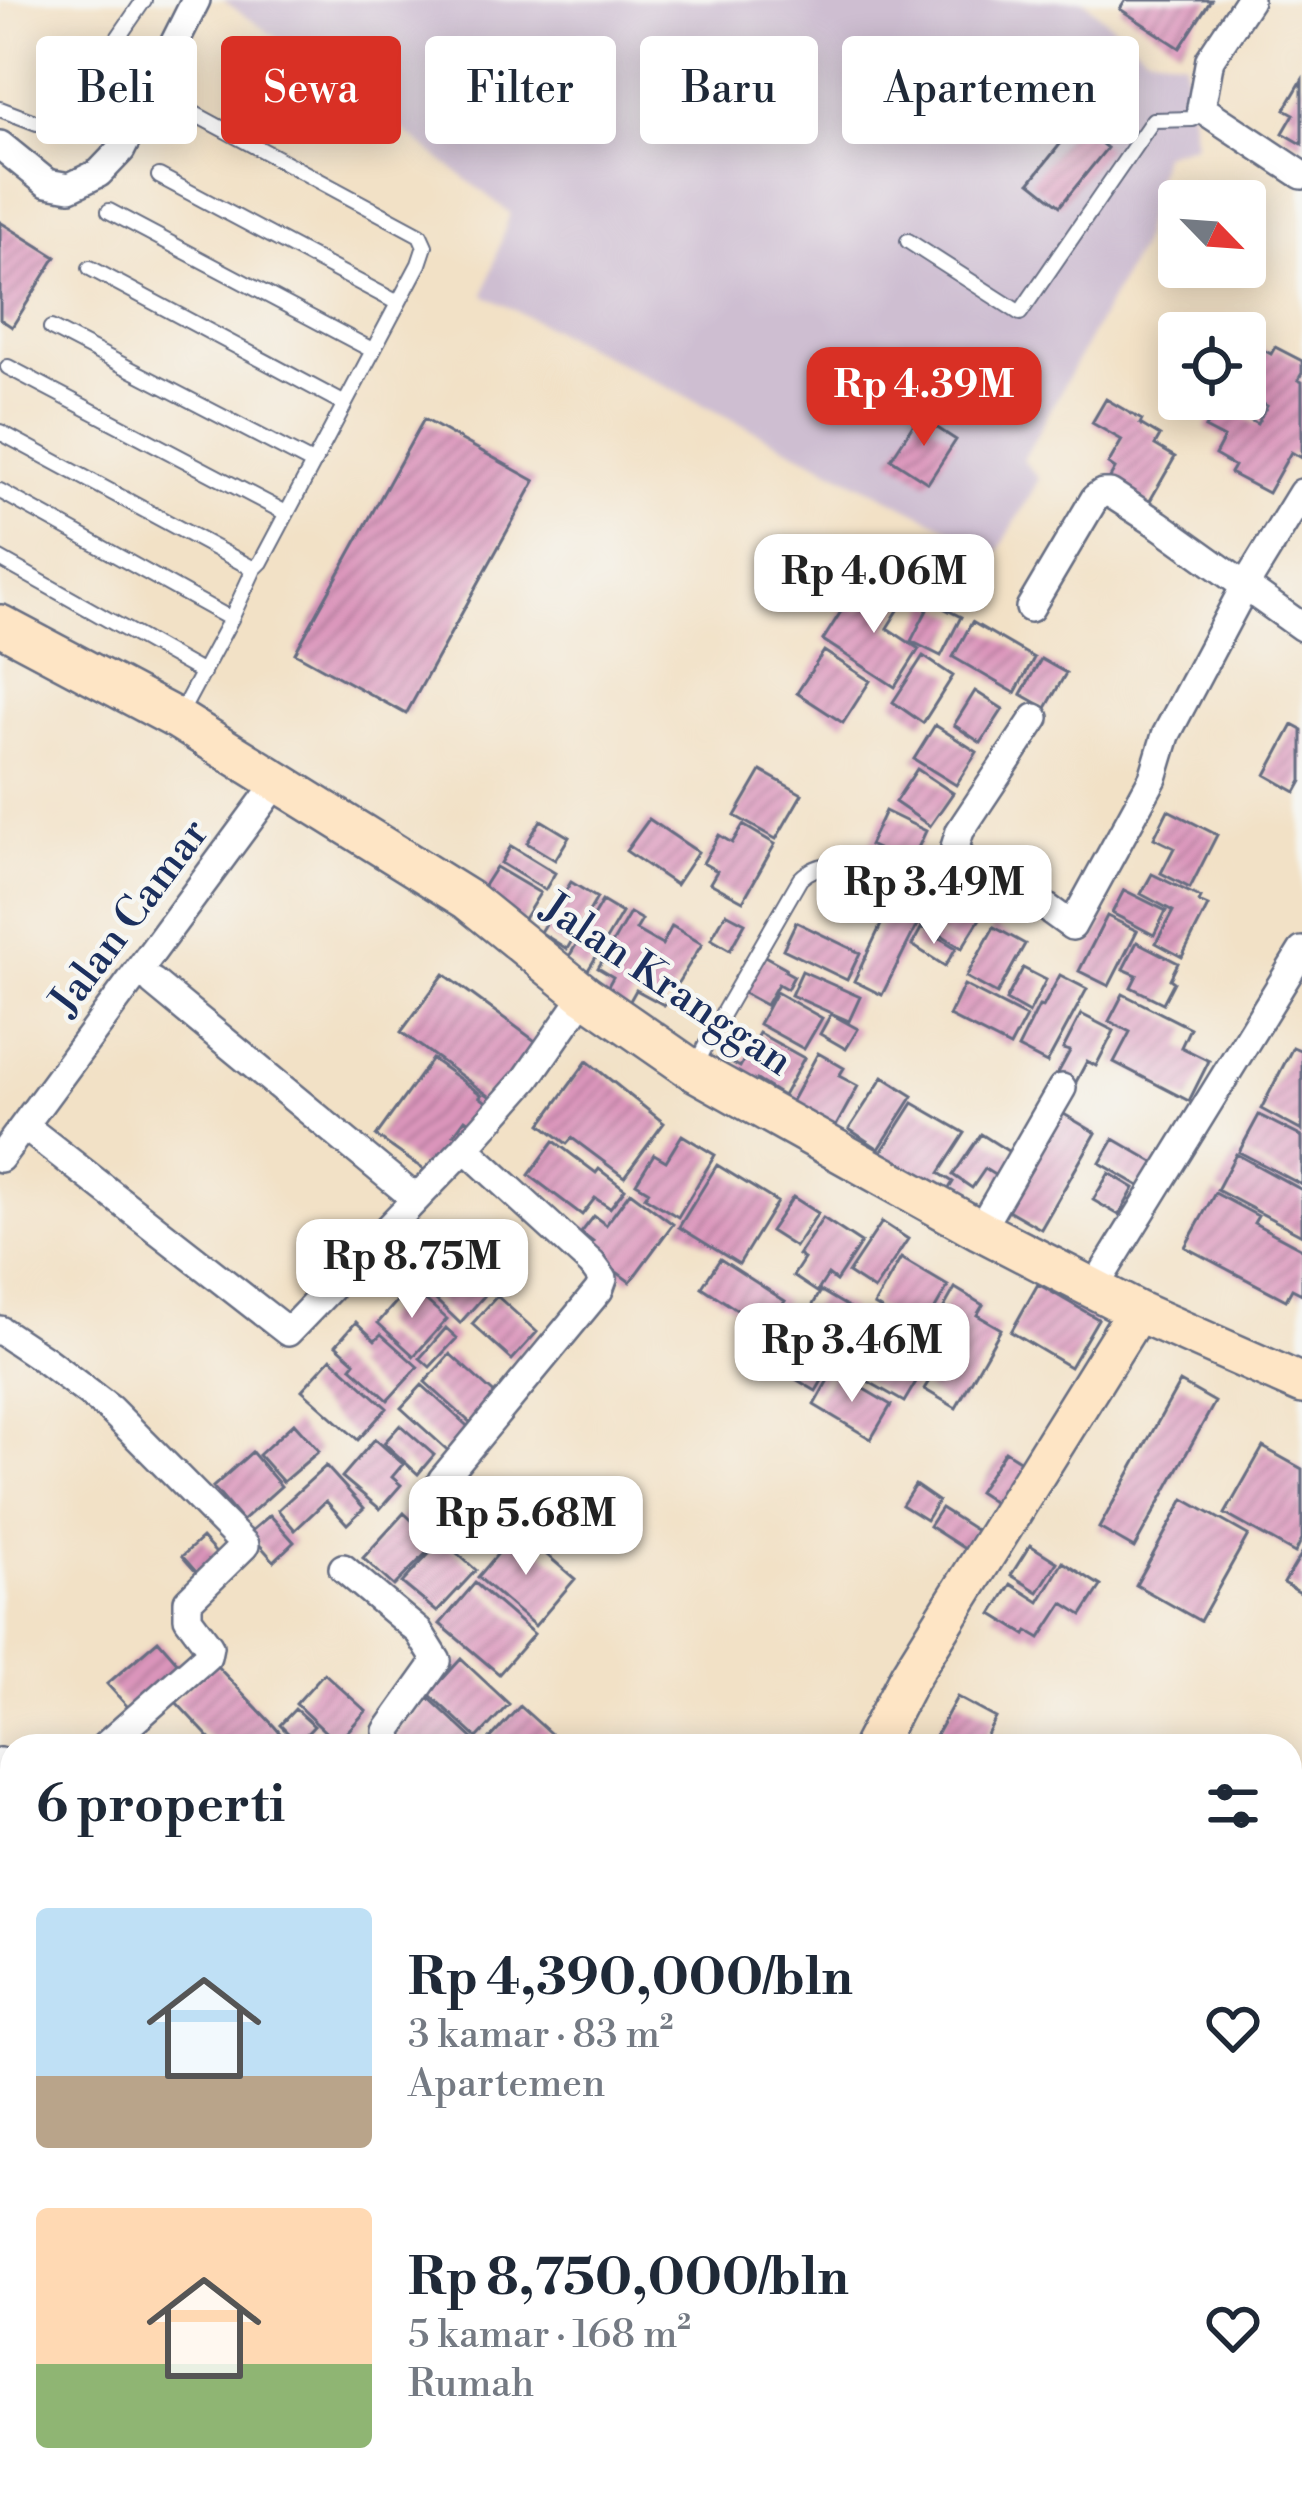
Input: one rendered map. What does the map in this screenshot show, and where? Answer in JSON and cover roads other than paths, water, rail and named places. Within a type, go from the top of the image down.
[{"type":"main road","name":"Jalan Kranggan","points":[[0,625],[176,719],[469,900],[585,995],[693,1070],[980,1230],[1137,1311],[1302,1384]]},
{"type":"main road","points":[[879,1734],[909,1677],[1137,1311]]},
{"type":"street","points":[[0,145],[47,183],[70,188],[99,173],[121,150],[196,0]]},
{"type":"street","points":[[1250,0],[1210,58],[1202,108],[1302,175]]},
{"type":"street","points":[[1030,608],[1094,498],[1110,493],[1302,627]]},
{"type":"street","points":[[1034,718],[960,831],[955,847],[963,860],[1072,926],[1153,778],[1166,735],[1245,586],[1302,493]]},
{"type":"street","name":"Jalan Camar","points":[[0,1158],[279,780]]},
{"type":"street","points":[[1094,1288],[1302,951]]},
{"type":"street","points":[[153,982],[416,1199]]},
{"type":"street","points":[[32,1132],[288,1332],[466,1148],[527,1078],[585,995]]},
{"type":"street","points":[[980,1230],[1062,1088]]},
{"type":"street","points":[[442,1480],[603,1279],[466,1148]]},
{"type":"street","points":[[0,1330],[110,1409],[245,1544],[188,1601],[188,1618],[208,1646],[208,1656],[119,1734]]},
{"type":"street","points":[[343,1568],[419,1632],[437,1661],[388,1734]]},
{"type":"lane","points":[[0,109],[37,122],[69,109],[144,0]]},
{"type":"lane","points":[[908,242],[1020,313],[1153,120],[1192,118],[1202,108]]},
{"type":"lane","points":[[176,719],[425,246],[420,235],[197,115]]},
{"type":"lane","points":[[159,176],[398,303]]},
{"type":"lane","points":[[109,212],[372,350]]},
{"type":"lane","points":[[90,268],[343,403]]},
{"type":"lane","points":[[51,328],[312,463]]},
{"type":"lane","points":[[8,367],[286,512]]},
{"type":"lane","points":[[0,432],[254,569]]},
{"type":"lane","points":[[0,491],[231,619]]},
{"type":"lane","points":[[0,559],[202,673]]},
{"type":"lane","points":[[693,1070],[800,880],[812,868],[838,866],[898,888]]}]
